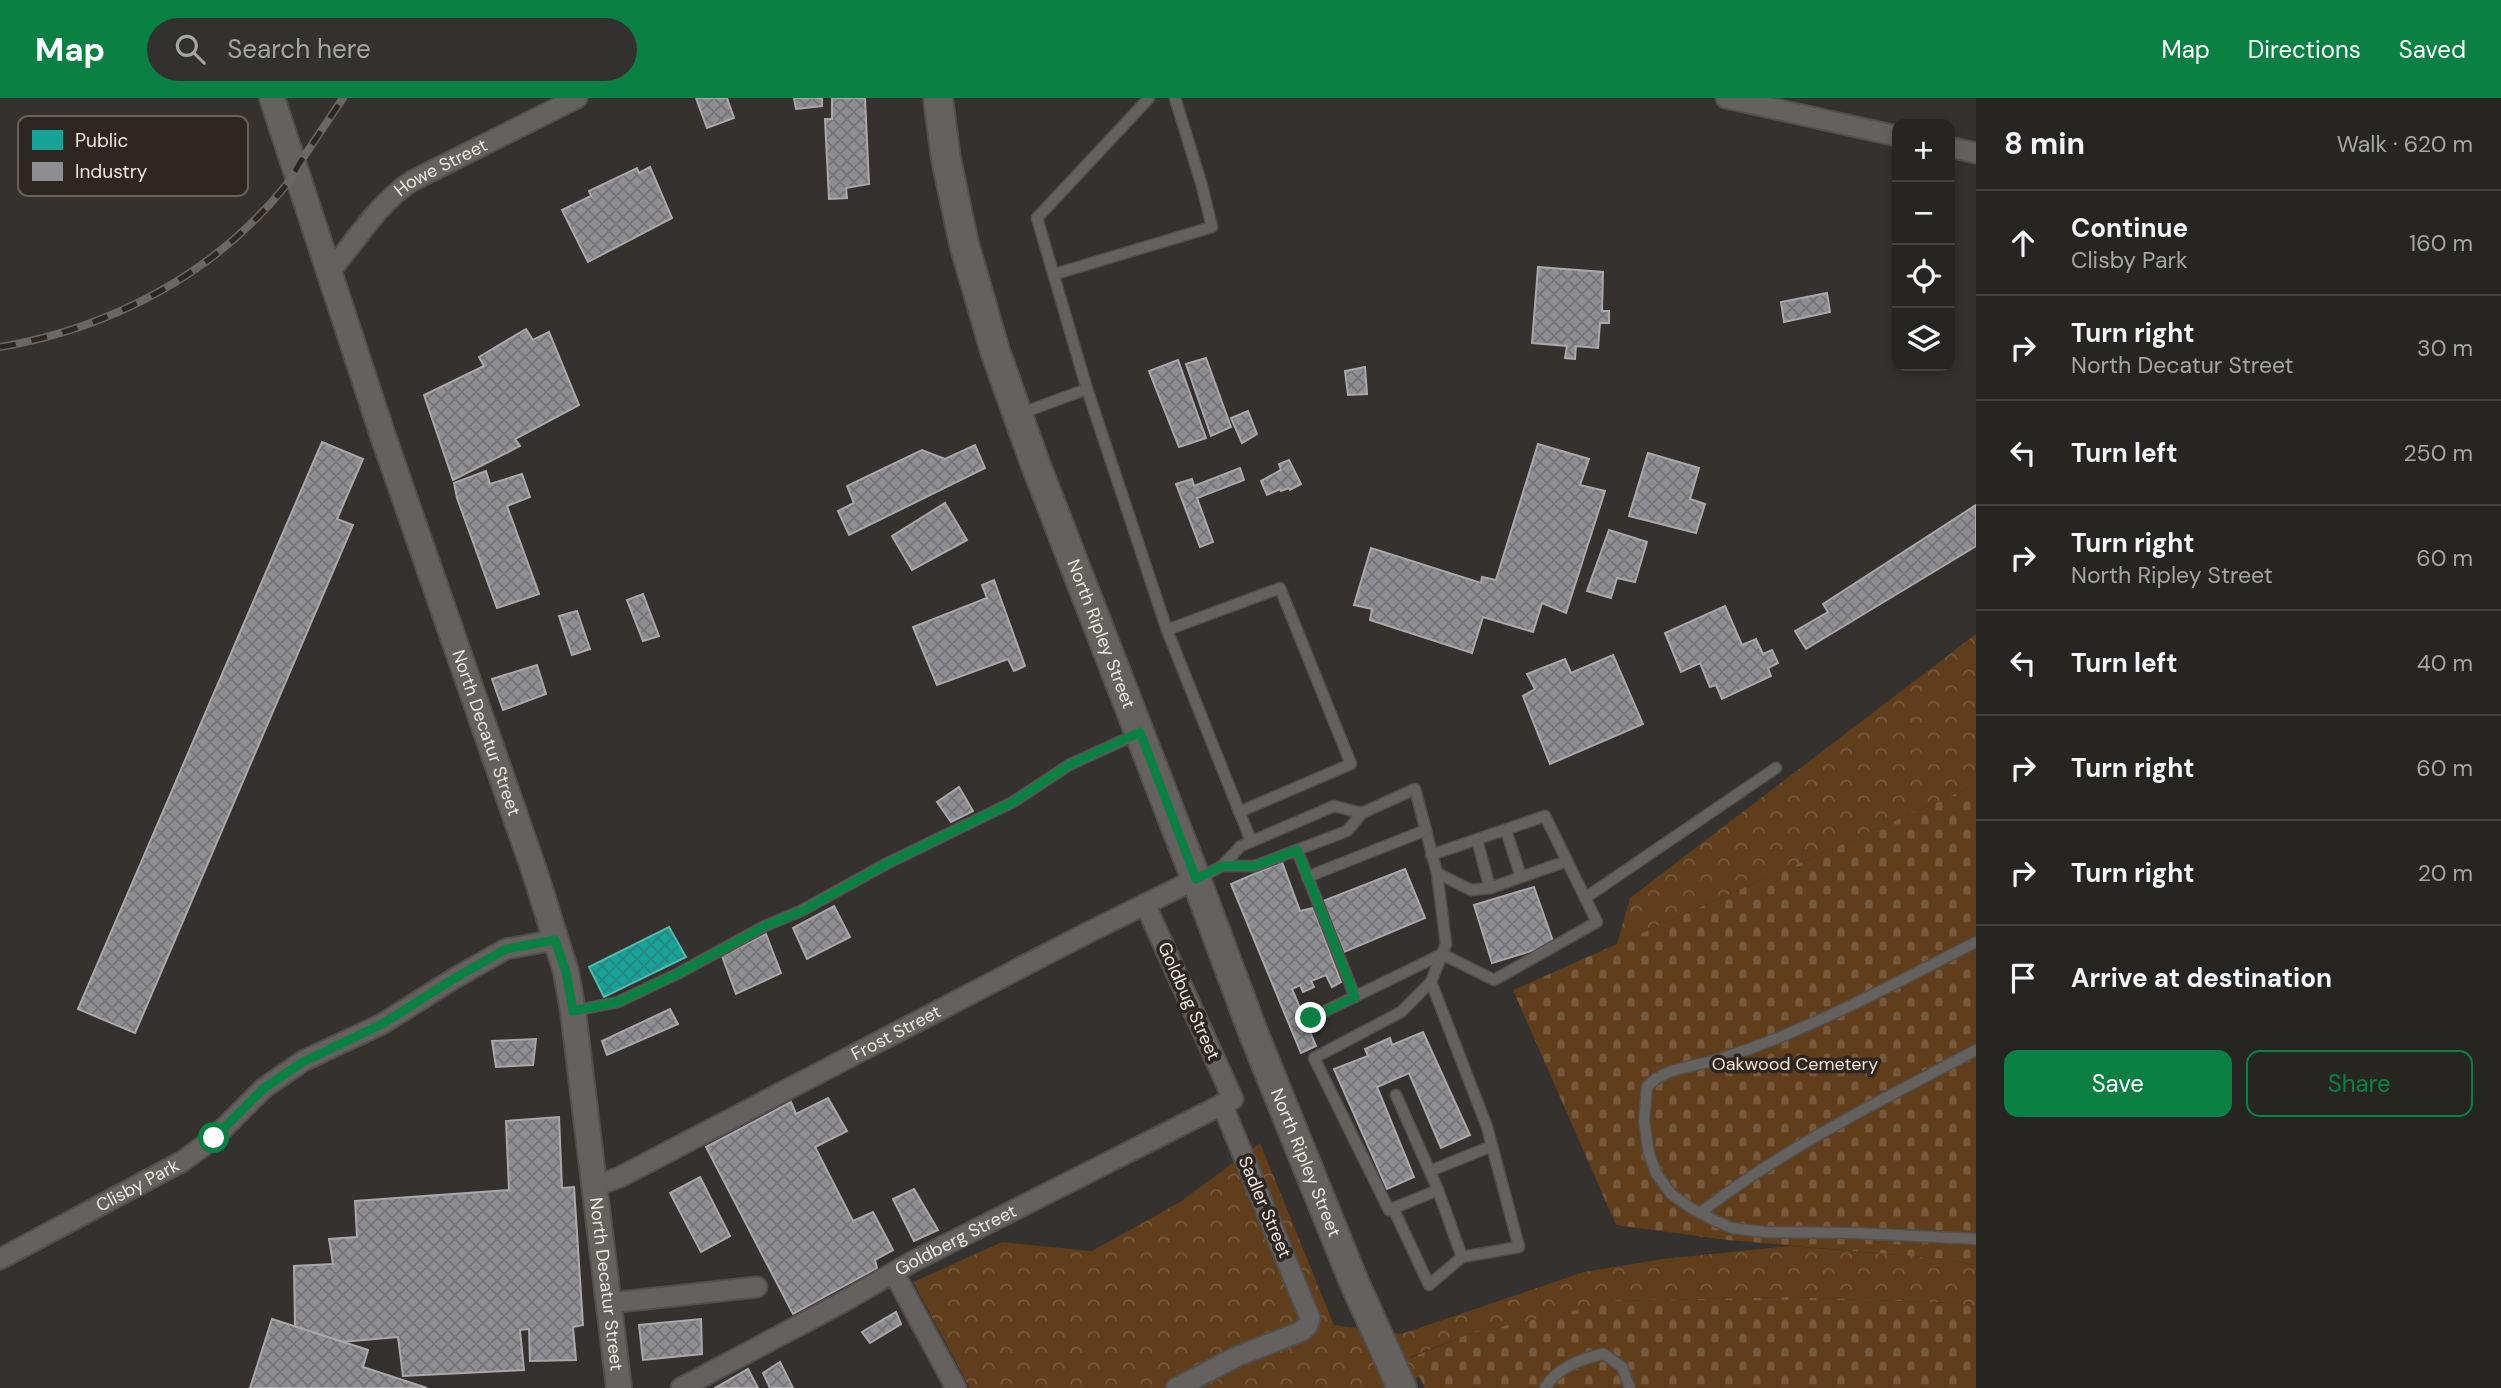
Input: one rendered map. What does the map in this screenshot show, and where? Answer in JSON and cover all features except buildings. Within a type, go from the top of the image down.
[{"type":"main road","name":"North Ripley Street","points":[[938,98],[946,159],[964,244],[1018,414],[1253,1032],[1354,1282],[1400,1384]]},
{"type":"street","name":"North Decatur Street","points":[[272,98],[383,436],[534,870],[566,972],[619,1388]]},
{"type":"street","name":"Howe Street","points":[[330,271],[382,205],[397,191],[578,98]]},
{"type":"street","points":[[1726,98],[1892,135]]},
{"type":"street","points":[[1955,148],[1976,153]]},
{"type":"street","name":"Frost Street","points":[[595,1186],[631,1171],[1196,879]]},
{"type":"street","name":"Goldbug Street","points":[[1145,904],[1228,1102]]},
{"type":"street","name":"Clisby Park","points":[[0,1259],[183,1161],[214,1138],[264,1088],[303,1062],[382,1024],[506,949],[555,940]]},
{"type":"street","name":"Goldberg Street","points":[[681,1388],[912,1262],[1228,1102]]},
{"type":"street","name":"Sadler Street","points":[[1176,1388],[1238,1356],[1302,1331],[1308,1325],[1308,1309],[1228,1102]]},
{"type":"street","points":[[894,1273],[956,1388]]},
{"type":"street","points":[[610,1303],[757,1287]]},
{"type":"lane","points":[[1149,98],[1037,218],[1087,389],[1167,630],[1251,841]]},
{"type":"lane","points":[[1055,274],[1212,227],[1175,98]]},
{"type":"lane","points":[[1018,414],[1087,389]]},
{"type":"lane","points":[[1167,630],[1280,588],[1351,764],[1240,812]]},
{"type":"lane","points":[[573,1011],[618,1002],[667,979],[765,926],[802,911],[886,864],[1013,802],[1069,765],[1140,732]]},
{"type":"lane","points":[[1585,898],[1776,768]]},
{"type":"lane","points":[[1222,866],[1255,866],[1346,831],[1362,813],[1415,789],[1437,873],[1446,944],[1431,982],[1401,1012],[1314,1058],[1389,1210],[1438,1190]]},
{"type":"lane","points":[[1196,879],[1222,866],[1241,846],[1334,806],[1362,813]]},
{"type":"lane","points":[[1431,855],[1545,816],[1597,922],[1494,979],[1442,954]]},
{"type":"lane","points":[[1307,877],[1426,830]]},
{"type":"lane","points":[[1506,830],[1521,877]]},
{"type":"lane","points":[[1477,840],[1490,888]]},
{"type":"lane","points":[[1297,850],[1355,997]]},
{"type":"lane","points":[[1437,873],[1471,890],[1490,888],[1567,862]]},
{"type":"lane","points":[[1976,942],[1787,1035],[1746,1051],[1661,1075],[1653,1079],[1644,1096],[1644,1121],[1649,1154],[1662,1184],[1671,1194],[1700,1213],[1732,1228],[1764,1232],[1856,1233],[1976,1240]]},
{"type":"lane","points":[[1311,1018],[1442,954]]},
{"type":"lane","points":[[1393,1208],[1429,1285],[1462,1257],[1518,1247],[1487,1127],[1431,982]]},
{"type":"lane","points":[[1700,1213],[1729,1190],[1838,1124],[1976,1050]]},
{"type":"lane","points":[[1396,1095],[1438,1190],[1462,1257]]},
{"type":"lane","points":[[1430,1171],[1492,1146]]},
{"type":"lane","points":[[1545,1388],[1550,1379],[1584,1358],[1604,1354],[1622,1367],[1630,1388]]},
{"type":"green space","points":[[1976,634],[1976,785],[1617,944],[1630,898]]},
{"type":"green space","name":"Oakwood Cemetery","points":[[1976,785],[1976,1265],[1934,1258],[1727,1240],[1616,1225],[1513,990]]},
{"type":"green space","points":[[1260,1143],[1334,1325],[1401,1334],[1584,1272],[1663,1259],[1790,1246],[1934,1258],[1976,1265],[1976,1307],[1955,1303],[1789,1297],[1616,1301],[1469,1334],[1410,1357],[1420,1376],[1400,1388],[970,1388],[913,1282],[1002,1242],[1092,1251],[1180,1202]]},
{"type":"green space","points":[[1789,1297],[1955,1303],[1976,1307],[1976,1388],[1425,1388],[1410,1358],[1469,1334],[1615,1301]]},
{"type":"railway","points":[[0,347],[42,338],[121,311],[195,270],[259,216],[287,184],[343,98]]},
{"type":"route","points":[[214,1138],[247,1103],[283,1074],[327,1049],[382,1024],[506,949],[555,940],[566,972],[573,1011],[618,1002],[1013,802],[1069,765],[1140,732],[1196,879],[1222,866],[1255,866],[1297,850],[1355,997],[1311,1018]]}]
